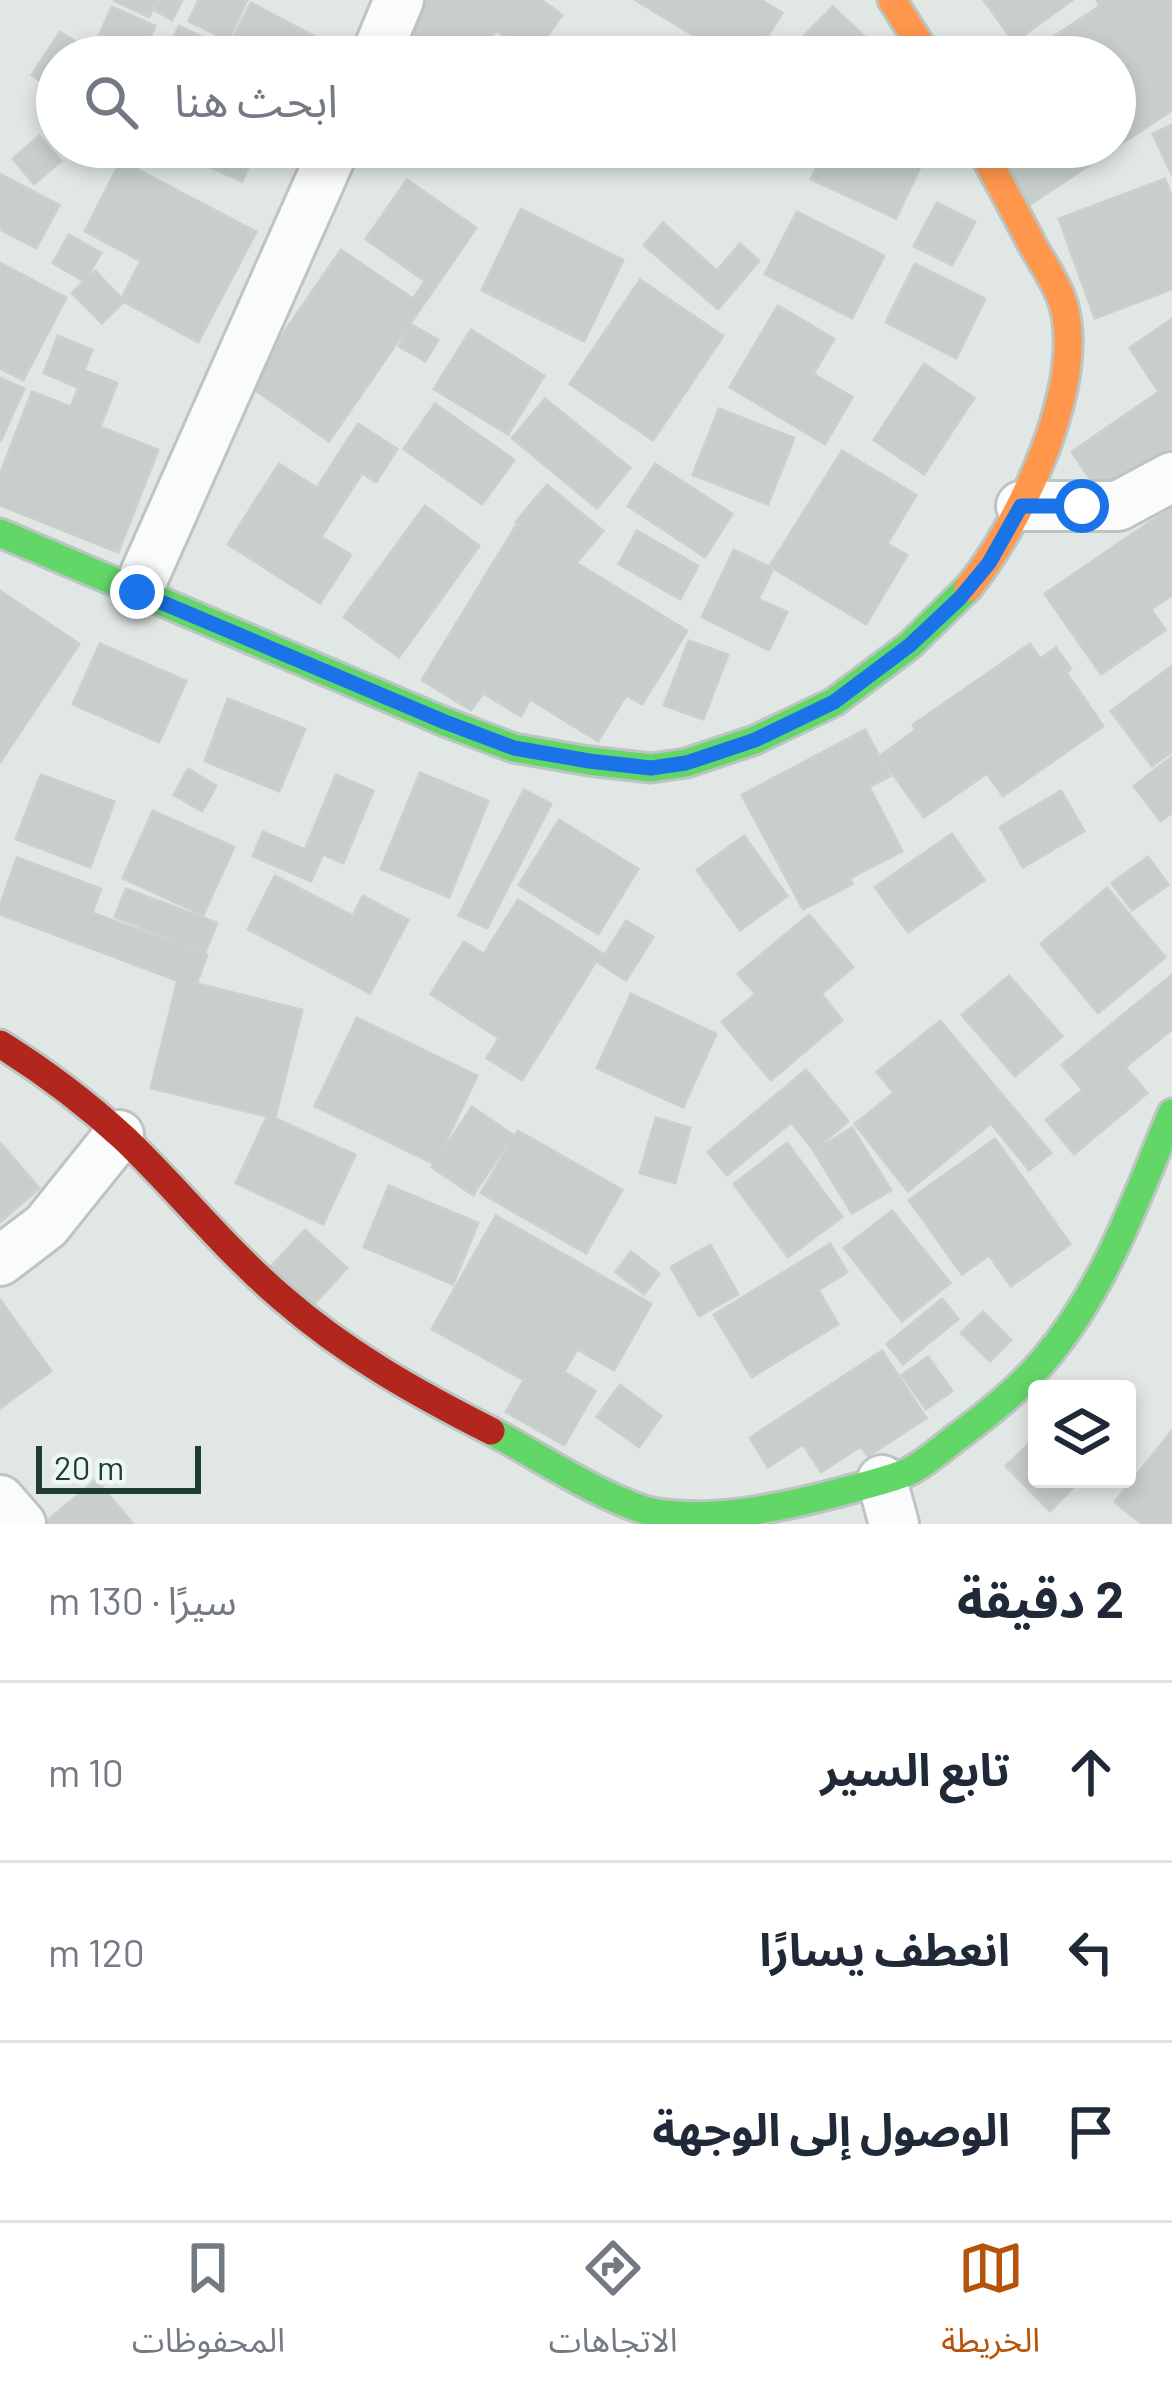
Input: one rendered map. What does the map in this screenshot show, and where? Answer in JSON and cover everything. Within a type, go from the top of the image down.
[{"type":"street","points":[[384,36],[399,0]]},
{"type":"street","points":[[892,0],[915,36]]},
{"type":"street","points":[[137,592],[326,168]]},
{"type":"street","points":[[0,533],[514,748],[651,768],[686,763],[755,740],[834,702],[910,645],[960,598],[989,563],[1045,451],[1062,391],[1068,343],[1062,298],[991,168]]},
{"type":"street","points":[[1021,506],[1118,506],[1172,477]]},
{"type":"street","points":[[0,1043],[55,1079],[119,1135],[244,1263],[319,1329],[404,1384],[614,1496],[658,1515],[721,1520],[888,1502],[917,1467],[1000,1406],[1054,1348],[1103,1269],[1172,1113]]},
{"type":"street","points":[[0,1261],[46,1226],[119,1135]]},
{"type":"street","points":[[0,1500],[21,1524]]},
{"type":"building","points":[[113,0],[157,0],[149,17]]},
{"type":"building","points":[[161,0],[182,0],[172,20],[155,10]]},
{"type":"building","points":[[199,0],[247,0],[230,36],[189,21]]},
{"type":"building","points":[[423,0],[541,0],[562,15],[547,36],[504,36],[496,30],[492,36],[399,33]]},
{"type":"building","points":[[636,0],[761,0],[782,13],[768,36],[695,36]]},
{"type":"building","points":[[984,0],[1072,0],[1022,36],[1010,36]]},
{"type":"building","points":[[1097,0],[1172,0],[1172,110],[1136,134],[1136,36],[1055,36],[1100,6]]},
{"type":"building","points":[[251,3],[314,36],[234,36]]},
{"type":"building","points":[[112,7],[155,26],[151,36],[99,36]]},
{"type":"building","points":[[833,7],[864,36],[804,36]]},
{"type":"building","points":[[179,26],[200,36],[174,36]]},
{"type":"building","points":[[1172,125],[1172,175],[1153,134]]},
{"type":"building","points":[[36,139],[36,168],[53,168],[34,184],[13,159]]},
{"type":"building","points":[[117,168],[134,168],[256,232],[198,342],[121,300],[141,261],[85,231]]},
{"type":"building","points":[[212,168],[248,168],[242,181]]},
{"type":"building","points":[[816,168],[920,168],[896,218],[811,179]]},
{"type":"building","points":[[1005,168],[1085,168],[1029,205]]},
{"type":"building","points":[[0,174],[59,205],[36,248],[0,229]]},
{"type":"building","points":[[1165,179],[1172,198],[1172,289],[1095,318],[1059,219]]},
{"type":"building","points":[[407,180],[476,228],[329,441],[248,385],[341,250],[413,299],[425,281],[366,239]]},
{"type":"building","points":[[937,203],[975,222],[952,265],[914,246]]},
{"type":"building","points":[[521,209],[623,260],[584,341],[482,290]]},
{"type":"building","points":[[797,212],[884,256],[852,318],[765,274]]},
{"type":"building","points":[[663,223],[717,271],[740,244],[759,261],[718,309],[644,245]]},
{"type":"building","points":[[69,235],[101,253],[84,281],[53,263]]},
{"type":"building","points":[[0,263],[66,298],[23,380],[0,368]]},
{"type":"building","points":[[915,264],[985,299],[956,358],[886,322]]},
{"type":"building","points":[[95,271],[124,301],[102,323],[72,293]]},
{"type":"building","points":[[640,280],[723,336],[653,440],[570,384]]},
{"type":"building","points":[[778,306],[834,339],[813,374],[852,397],[825,444],[730,387]]},
{"type":"building","points":[[1172,319],[1172,451],[1103,498],[1072,452],[1159,392],[1130,348]]},
{"type":"building","points":[[412,325],[438,340],[425,361],[399,346]]},
{"type":"building","points":[[471,330],[544,376],[508,434],[434,389]]},
{"type":"building","points":[[58,336],[92,350],[77,387],[44,373]]},
{"type":"building","points":[[924,364],[974,398],[924,474],[874,440]]},
{"type":"building","points":[[85,371],[117,383],[100,427],[158,450],[118,552],[0,505],[0,475],[32,392],[71,407]]},
{"type":"building","points":[[0,378],[24,389],[0,442]]},
{"type":"building","points":[[545,399],[630,468],[597,508],[512,438]]},
{"type":"building","points":[[435,404],[514,460],[482,504],[404,449]]},
{"type":"building","points":[[719,409],[794,438],[768,504],[693,475]]},
{"type":"building","points":[[358,424],[397,449],[376,482],[362,473],[321,537],[351,555],[320,603],[228,544],[279,464],[317,488]]},
{"type":"building","points":[[842,451],[916,495],[887,544],[907,555],[866,624],[770,566]]},
{"type":"building","points":[[655,464],[732,514],[705,557],[628,506]]},
{"type":"building","points":[[547,485],[603,531],[571,569],[516,522]]},
{"type":"building","points":[[425,506],[479,546],[399,657],[344,617]]},
{"type":"building","points":[[1172,507],[1172,595],[1151,609],[1165,630],[1101,674],[1045,594]]},
{"type":"building","points":[[516,526],[687,631],[642,704],[626,695],[598,741],[530,699],[521,716],[483,693],[471,710],[422,680]]},
{"type":"building","points":[[637,531],[698,566],[680,599],[619,564]]},
{"type":"building","points":[[734,550],[773,569],[758,599],[787,612],[769,650],[702,617]]},
{"type":"building","points":[[0,591],[79,644],[0,762]]},
{"type":"building","points":[[689,641],[728,655],[703,719],[664,705]]},
{"type":"building","points":[[100,644],[186,681],[159,742],[73,704]]},
{"type":"building","points":[[1030,644],[1040,659],[1056,648],[1071,669],[1066,672],[1103,726],[1003,796],[987,773],[924,817],[880,756],[916,730],[913,725]]},
{"type":"building","points":[[1172,666],[1172,751],[1152,766],[1111,711]]},
{"type":"building","points":[[228,699],[305,729],[279,791],[205,761]]},
{"type":"building","points":[[865,730],[890,776],[869,787],[902,851],[803,909],[742,795]]},
{"type":"building","points":[[1172,757],[1172,812],[1161,821],[1134,786]]},
{"type":"building","points":[[188,769],[216,786],[202,811],[174,795]]},
{"type":"building","points":[[420,773],[488,801],[449,897],[381,869]]},
{"type":"building","points":[[41,775],[114,802],[90,867],[16,839]]},
{"type":"building","points":[[336,775],[373,791],[343,863],[323,854],[311,881],[253,856],[263,832],[305,850]]},
{"type":"building","points":[[524,790],[551,804],[487,928],[459,915]]},
{"type":"building","points":[[1061,791],[1084,831],[1023,867],[1000,827]]},
{"type":"building","points":[[153,811],[234,847],[203,915],[123,878]]},
{"type":"building","points":[[559,820],[638,869],[598,934],[519,885]]},
{"type":"building","points":[[952,834],[984,880],[908,932],[875,887]]},
{"type":"building","points":[[744,836],[787,896],[740,930],[697,870]]},
{"type":"building","points":[[1148,857],[1168,885],[1132,910],[1112,883]]},
{"type":"building","points":[[17,858],[101,889],[92,913],[207,955],[195,987],[0,914]]},
{"type":"building","points":[[275,876],[353,916],[363,896],[408,920],[370,993],[248,929]]},
{"type":"building","points":[[1107,888],[1165,957],[1098,1013],[1041,944]]},
{"type":"building","points":[[126,889],[217,923],[205,952],[115,917]]},
{"type":"building","points":[[518,900],[605,955],[626,921],[653,937],[626,980],[596,961],[522,1080],[487,1058],[499,1038],[431,994],[464,942],[484,954]]},
{"type":"building","points":[[809,915],[853,967],[821,994],[842,1020],[771,1080],[722,1022],[756,994],[738,974]]},
{"type":"building","points":[[1172,975],[1172,1029],[1125,1067],[1147,1093],[1074,1154],[1046,1120],[1083,1090],[1062,1065]]},
{"type":"building","points":[[1009,976],[1062,1036],[1015,1076],[962,1015]]},
{"type":"building","points":[[178,979],[302,1010],[275,1118],[151,1088]]},
{"type":"building","points":[[631,994],[716,1034],[683,1107],[597,1068]]},
{"type":"building","points":[[357,1018],[477,1076],[435,1164],[315,1106]]},
{"type":"building","points":[[940,1021],[1051,1153],[1029,1170],[991,1123],[908,1191],[855,1124],[894,1093],[877,1072]]},
{"type":"building","points":[[806,1070],[848,1121],[814,1150],[791,1122],[727,1175],[708,1152]]},
{"type":"building","points":[[472,1107],[513,1135],[473,1195],[432,1167]]},
{"type":"building","points":[[268,1115],[355,1155],[323,1224],[236,1183]]},
{"type":"building","points":[[656,1118],[690,1128],[675,1183],[640,1173]]},
{"type":"building","points":[[852,1128],[891,1190],[852,1213],[814,1151]]},
{"type":"building","points":[[518,1131],[622,1190],[586,1253],[481,1193]]},
{"type":"building","points":[[995,1139],[1070,1244],[1011,1286],[989,1255],[962,1274],[909,1200]]},
{"type":"building","points":[[0,1143],[39,1188],[0,1222]]},
{"type":"building","points":[[787,1143],[842,1217],[788,1257],[734,1184]]},
{"type":"building","points":[[389,1186],[478,1223],[453,1284],[364,1247]]},
{"type":"building","points":[[892,1211],[950,1283],[902,1321],[844,1248]]},
{"type":"building","points":[[496,1216],[651,1304],[614,1370],[577,1349],[564,1372],[595,1391],[564,1445],[506,1412],[524,1380],[432,1329]]},
{"type":"building","points":[[305,1230],[347,1268],[300,1319],[258,1281]]},
{"type":"building","points":[[830,1244],[847,1272],[818,1290],[838,1324],[752,1377],[714,1315]]},
{"type":"building","points":[[710,1245],[738,1294],[699,1316],[671,1267]]},
{"type":"building","points":[[631,1252],[659,1274],[644,1294],[616,1272]]},
{"type":"building","points":[[942,1299],[958,1319],[903,1364],[887,1344]]},
{"type":"building","points":[[0,1300],[51,1371],[0,1408]]},
{"type":"building","points":[[983,1312],[1011,1340],[990,1361],[961,1333]]},
{"type":"building","points":[[882,1351],[926,1418],[868,1456],[861,1446],[821,1472],[803,1444],[768,1467],[750,1438]]},
{"type":"building","points":[[928,1357],[952,1391],[926,1409],[902,1375]]},
{"type":"building","points":[[620,1385],[661,1416],[639,1447],[597,1417]]},
{"type":"building","points":[[1172,1431],[1172,1524],[1142,1524],[1115,1502],[1126,1488],[1136,1488],[1136,1476]]},
{"type":"building","points":[[1028,1445],[1028,1488],[1072,1488],[1050,1511],[1006,1466]]},
{"type":"building","points":[[96,1480],[133,1524],[47,1521]]},
{"type":"traffic: fast","points":[[0,533],[514,748],[651,768],[686,763],[755,740],[834,702],[910,645],[968,588]]},
{"type":"traffic: fast","points":[[491,1431],[607,1495],[670,1515],[767,1509],[908,1472],[1005,1399],[1066,1332],[1102,1273],[1172,1113]]},
{"type":"traffic: slow","points":[[892,0],[915,36]]},
{"type":"traffic: slow","points":[[968,588],[1009,528],[1028,489],[1046,448],[1067,366],[1068,328],[1060,295],[991,168]]},
{"type":"traffic: jam","points":[[0,1044],[110,1126],[240,1259],[305,1317],[382,1371],[491,1431]]},
{"type":"route","points":[[137,592],[514,748],[651,768],[686,763],[755,740],[834,702],[910,645],[960,598],[989,563],[1021,506],[1082,506]]}]
